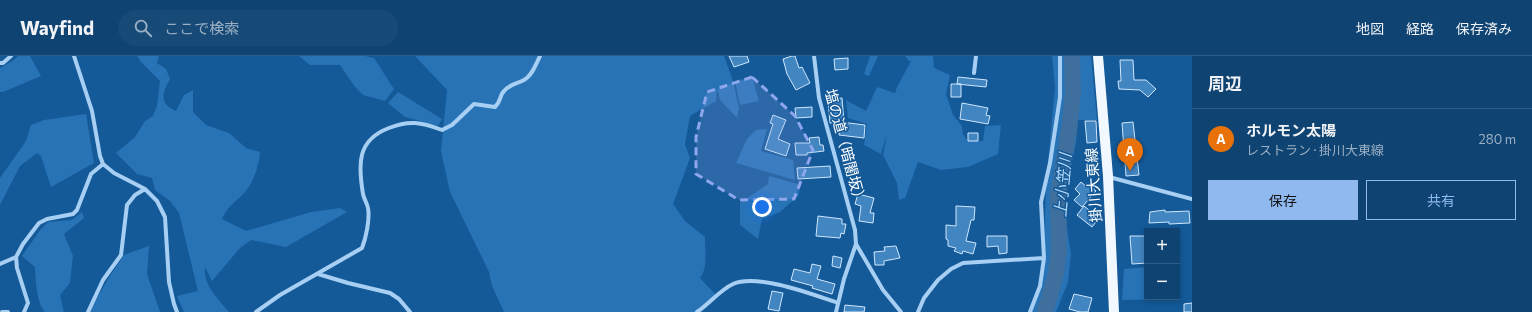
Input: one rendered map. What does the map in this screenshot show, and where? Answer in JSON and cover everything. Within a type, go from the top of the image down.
[{"type":"main road","name":"掛川大東線","points":[[1098,56],[1108,176],[1114,312]]},
{"type":"street","points":[[0,63],[3,63],[12,56]]},
{"type":"street","points":[[74,56],[92,111],[100,156],[103,164],[114,173],[145,189],[157,201],[166,217],[169,282],[177,312]]},
{"type":"street","points":[[259,311],[280,295],[362,248],[366,238],[368,209],[363,194],[360,160],[364,147],[378,132],[402,123],[414,122],[442,130],[452,125],[474,104],[495,107],[500,102],[503,92],[511,84],[525,79],[532,71],[540,56]]},
{"type":"street","name":"塩の道（暗闇坂）","points":[[814,56],[819,98],[856,230],[856,244]]},
{"type":"street","points":[[974,73],[976,56]]},
{"type":"street","points":[[1030,312],[1040,286],[1044,258],[1041,202],[1050,163],[1060,97],[1060,56]]},
{"type":"street","points":[[24,312],[28,303],[17,268],[16,257],[23,244],[39,223],[47,218],[73,214],[77,210],[91,174],[103,164]]},
{"type":"street","points":[[1108,176],[1192,199]]},
{"type":"street","points":[[88,312],[103,280],[121,255],[127,205],[135,195],[145,189]]},
{"type":"street","points":[[836,312],[856,244]]},
{"type":"street","points":[[856,244],[883,290],[901,312]]},
{"type":"street","points":[[0,264],[16,257]]},
{"type":"street","points":[[918,312],[924,298],[938,280],[951,269],[963,263],[1044,258]]},
{"type":"street","points":[[318,274],[390,293],[399,299],[410,312]]},
{"type":"street","points":[[697,312],[734,283],[749,281],[784,285],[838,303]]},
{"type":"street","points":[[2,312],[8,312]]},
{"type":"highlighted area","points":[[752,77],[795,116],[813,150],[794,199],[739,200],[696,174],[696,137],[707,92]]},
{"type":"shaded area","points":[[18,56],[30,56],[41,76],[0,92],[0,68]]},
{"type":"shaded area","points":[[137,56],[159,56],[157,63],[166,69],[170,79],[164,93],[164,101],[166,105],[176,111],[184,95],[193,90],[193,112],[206,125],[229,133],[246,148],[260,152],[259,161],[253,180],[245,192],[227,210],[222,219],[246,231],[311,212],[340,208],[347,212],[286,247],[251,240],[240,248],[212,281],[205,267],[206,280],[209,286],[229,312],[184,312],[177,296],[198,291],[179,213],[170,201],[155,190],[152,178],[137,174],[116,153],[135,137],[145,121],[153,116],[157,106],[160,81]]},
{"type":"shaded area","points":[[299,56],[365,56],[374,58],[394,89],[385,101],[363,95],[355,87],[340,65],[310,65]]},
{"type":"shaded area","points":[[415,56],[724,56],[733,81],[739,108],[737,118],[720,100],[717,87],[716,101],[690,116],[685,144],[690,158],[673,204],[685,221],[705,237],[705,264],[703,274],[700,278],[717,296],[695,312],[504,312],[492,286],[489,272],[450,192],[441,151],[447,90]]},
{"type":"shaded area","points":[[870,56],[878,56],[869,76],[864,74]]},
{"type":"shaded area","points":[[905,56],[933,56],[934,68],[950,75],[946,94],[953,115],[962,126],[963,135],[968,141],[983,141],[985,126],[1001,125],[998,154],[968,167],[941,170],[918,162],[905,198],[899,200],[897,183],[883,155],[887,134],[881,154],[864,145],[867,124],[848,118],[846,100],[866,111],[877,87],[895,93],[911,61],[909,61]]},
{"type":"shaded area","points":[[1052,56],[1091,56],[1097,120],[1078,120],[1076,143],[1065,192],[1067,228],[1071,254],[1068,282],[1056,312],[1032,312],[1040,286],[1044,250],[1046,184],[1055,87]]},
{"type":"shaded area","points":[[752,77],[759,101],[740,105],[735,81]]},
{"type":"shaded area","points":[[398,92],[442,119],[438,126],[405,117],[388,103]]},
{"type":"shaded area","points":[[86,114],[94,163],[51,187],[41,156],[37,153],[20,166],[0,205],[0,178],[26,141],[31,125],[44,120]]},
{"type":"shaded area","points":[[767,129],[761,151],[793,160],[795,180],[736,163],[747,139],[756,130]]},
{"type":"shaded area","points":[[769,176],[801,185],[798,196],[780,212],[762,219],[758,239],[740,225],[740,203],[768,184]]},
{"type":"shaded area","points":[[82,212],[84,218],[64,234],[73,256],[70,283],[60,295],[64,312],[45,312],[38,297],[35,267],[22,256],[40,230],[48,222],[72,220]]},
{"type":"shaded area","points":[[149,246],[147,274],[160,312],[89,312],[124,255]]},
{"type":"shaded area","points":[[1144,267],[1144,300],[1122,300],[1124,269]]},
{"type":"building","points":[[729,56],[747,56],[749,62],[734,67]]},
{"type":"building","points":[[795,56],[799,68],[802,67],[810,83],[796,90],[787,74],[783,59]]},
{"type":"building","points":[[848,58],[848,69],[835,70],[834,59]]},
{"type":"building","points":[[1120,60],[1133,60],[1134,80],[1146,80],[1156,89],[1148,97],[1140,90],[1119,89],[1118,81],[1121,81]]},
{"type":"building","points":[[958,77],[987,80],[986,87],[957,84]]},
{"type":"building","points":[[951,84],[961,84],[961,97],[951,97]]},
{"type":"building","points":[[842,98],[844,122],[830,123],[828,99]]},
{"type":"building","points":[[962,103],[988,108],[986,115],[990,116],[988,124],[960,119]]},
{"type":"building","points":[[812,107],[812,117],[796,118],[795,108]]},
{"type":"building","points":[[773,115],[786,120],[778,139],[790,144],[786,156],[765,149],[773,124],[770,123]]},
{"type":"building","points":[[1085,121],[1096,121],[1097,142],[1087,143]]},
{"type":"building","points":[[841,122],[865,125],[864,138],[839,135]]},
{"type":"building","points":[[1133,122],[1139,175],[1126,176],[1122,123]]},
{"type":"building","points":[[968,133],[978,133],[978,141],[968,141]]},
{"type":"building","points":[[819,137],[820,145],[823,145],[824,151],[807,153],[807,155],[796,155],[795,143],[810,143],[809,138]]},
{"type":"building","points":[[830,166],[831,177],[798,179],[797,168]]},
{"type":"building","points":[[1081,182],[1087,187],[1089,185],[1096,191],[1082,207],[1074,200],[1080,194],[1075,189]]},
{"type":"building","points":[[858,194],[874,198],[870,213],[874,213],[873,223],[859,221],[861,206],[855,204]]},
{"type":"building","points":[[956,206],[975,207],[974,220],[971,220],[966,241],[976,243],[973,254],[963,251],[962,254],[954,251],[956,248],[948,246],[948,240],[946,239],[946,225],[956,226]]},
{"type":"building","points":[[1084,206],[1099,218],[1092,227],[1077,215]]},
{"type":"building","points":[[1165,210],[1165,212],[1189,211],[1190,223],[1149,223],[1150,212]]},
{"type":"building","points":[[818,216],[842,219],[842,224],[846,224],[844,234],[841,233],[840,238],[816,236]]},
{"type":"building","points":[[987,236],[1007,236],[1007,253],[999,254],[998,246],[987,247]]},
{"type":"building","points":[[1130,236],[1144,236],[1144,263],[1132,264]]},
{"type":"building","points":[[896,246],[900,258],[884,261],[884,265],[875,265],[874,252],[885,251],[884,247]]},
{"type":"building","points":[[833,256],[842,258],[840,268],[832,266]]},
{"type":"building","points":[[812,264],[821,266],[817,279],[835,284],[832,294],[812,288],[813,286],[791,280],[794,269],[810,273]]},
{"type":"building","points":[[772,291],[783,293],[779,311],[768,309]]},
{"type":"building","points":[[1074,294],[1092,298],[1088,312],[1080,312],[1069,309]]},
{"type":"building","points":[[1192,303],[1192,312],[1184,312],[1184,304]]},
{"type":"building","points":[[845,305],[865,307],[864,312],[844,312]]},
{"type":"waterway","name":"上小笠川","points":[[1045,312],[1056,274],[1059,250],[1058,196],[1069,130],[1073,93],[1072,56]]},
{"type":"place","name":"ホルモン太陽","points":[[1130,171]]}]
